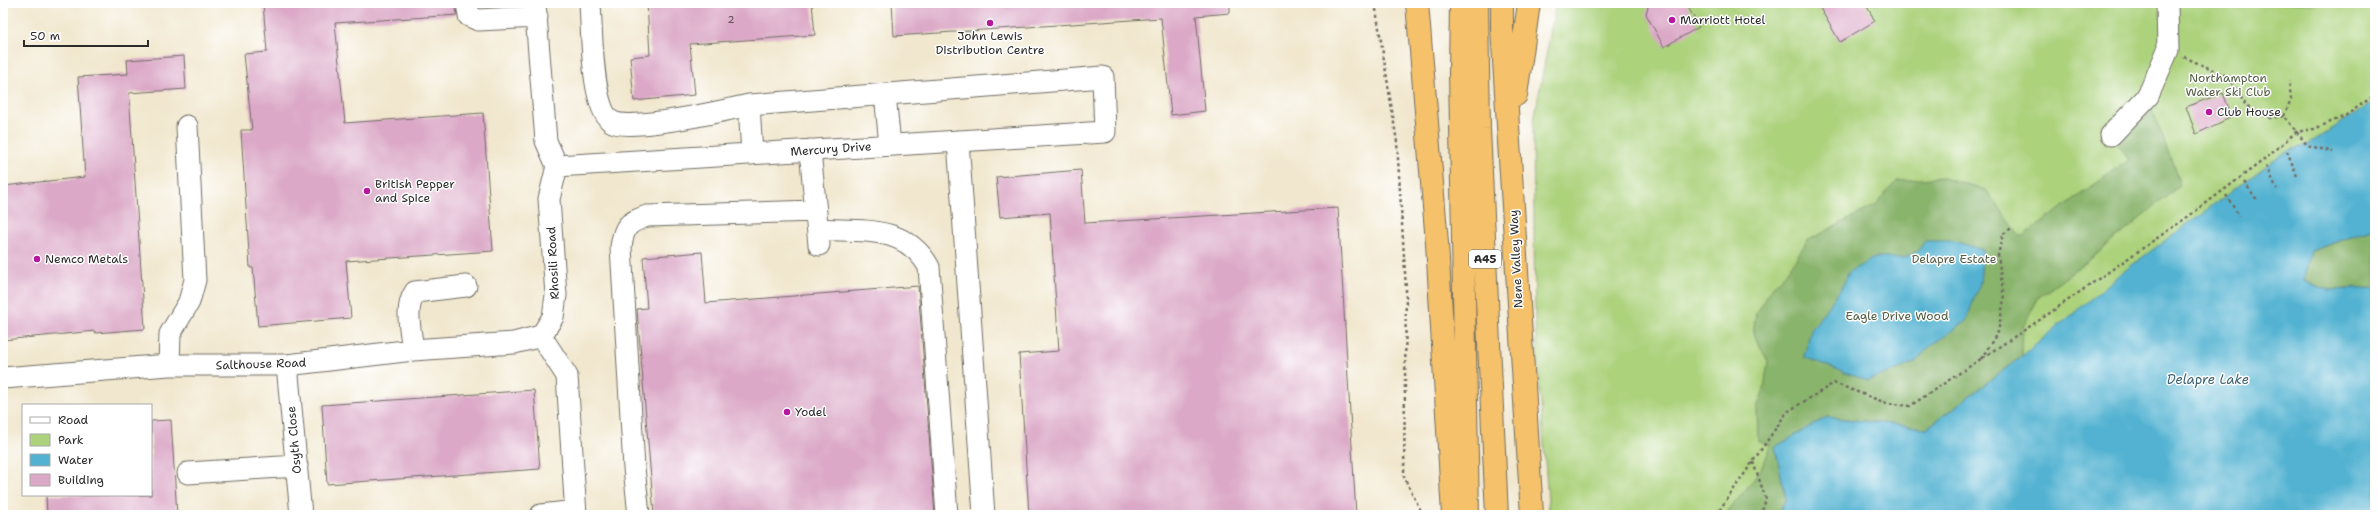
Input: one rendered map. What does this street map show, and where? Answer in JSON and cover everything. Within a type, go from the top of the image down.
[{"type":"highway","points":[[1417,3],[1437,243],[1453,515]]},
{"type":"highway","points":[[1461,3],[1460,72],[1468,515]]},
{"type":"highway","name":"A45","points":[[1477,3],[1479,129],[1497,515]]},
{"type":"highway","name":"Nene Valley Way","points":[[1502,3],[1502,28],[1532,515]]},
{"type":"highway","points":[[1510,140],[1529,3]]},
{"type":"street","points":[[467,3],[469,16],[478,20],[536,10],[546,141],[556,166]]},
{"type":"street","points":[[590,3],[596,87],[601,107],[611,121],[623,126],[694,117],[749,105],[885,94],[890,145]]},
{"type":"street","points":[[2111,135],[2148,96],[2168,50],[2167,3]]},
{"type":"street","name":"Mercury Drive","points":[[556,166],[1105,132],[1103,77],[885,94]]},
{"type":"street","points":[[749,105],[752,154]]},
{"type":"street","points":[[169,365],[170,334],[189,302],[195,280],[187,126]]},
{"type":"street","points":[[958,141],[984,515]]},
{"type":"street","points":[[810,150],[818,228]]},
{"type":"street","name":"Rhosili Road","points":[[541,336],[553,317],[556,295],[549,199],[556,166]]},
{"type":"street","points":[[639,515],[634,468],[621,247],[623,230],[632,221],[647,216],[895,235],[921,252],[929,267],[947,515]]},
{"type":"street","points":[[413,350],[409,315],[410,300],[415,292],[466,286]]},
{"type":"street","points":[[541,336],[567,376],[576,513],[541,515]]},
{"type":"street","name":"Salthouse Road","points":[[3,378],[169,365],[287,365],[413,350],[514,343],[541,336]]},
{"type":"street","name":"Osyth Close","points":[[287,365],[301,515]]},
{"type":"street","points":[[188,473],[297,466]]},
{"type":"path","points":[[1375,3],[1397,142],[1406,289],[1404,477],[1423,515]]},
{"type":"path","points":[[2168,50],[2227,76],[2247,106],[2270,118],[2284,116]]},
{"type":"path","points":[[2284,116],[2291,98],[2289,81]]},
{"type":"path","points":[[1716,515],[1787,412],[1834,383],[1886,403],[1910,406],[1980,360],[2193,213],[2265,159],[2296,132],[2314,129],[2345,116],[2375,95]]},
{"type":"path","points":[[2284,116],[2307,145],[2333,152]]},
{"type":"path","points":[[2287,151],[2297,176]]},
{"type":"path","points":[[2266,166],[2277,189]]},
{"type":"path","points":[[2244,182],[2258,201]]},
{"type":"path","points":[[2226,195],[2239,216]]},
{"type":"path","points":[[1980,360],[1998,332],[2004,299],[1998,255],[2003,234],[2013,227]]},
{"type":"path","points":[[1753,462],[1766,500],[1761,515]]},
{"type":"green space","name":"Delapre Estate","points":[[1556,3],[2375,3],[2375,515],[1549,515],[1535,324],[1533,125]]},
{"type":"green space","name":"Eagle Drive Wood","points":[[2153,110],[2180,185],[2100,252],[2039,297],[2023,326],[2022,356],[1927,428],[1827,417],[1775,447],[1786,499],[1777,515],[1725,515],[1758,474],[1770,445],[1758,441],[1757,408],[1764,389],[1768,361],[1753,334],[1756,313],[1774,285],[1787,272],[1807,241],[1878,204],[1885,193],[1897,181],[1943,177],[1986,190],[2021,237],[2129,160],[2113,139]]},
{"type":"green space","points":[[2375,228],[2375,288],[2329,290],[2303,281],[2304,272],[2311,251]]},
{"type":"water","name":"Delapre Lake","points":[[2375,101],[2375,228],[2311,251],[2303,281],[2329,290],[2375,288],[2375,515],[1777,515],[1786,499],[1775,447],[1827,417],[1927,428],[2022,356],[2128,268],[2244,182],[2287,151],[2307,145]]},
{"type":"water","points":[[1925,241],[1954,241],[1983,250],[1980,283],[1966,321],[1927,349],[1915,363],[1867,381],[1804,357],[1811,330],[1842,287],[1849,272],[1874,258],[1904,258],[1917,252]]},
{"type":"building","name":"British Pepper and Spice","points":[[263,3],[455,3],[457,15],[335,23],[345,123],[483,113],[493,251],[346,261],[351,318],[258,326],[253,268],[250,268],[241,130],[252,130],[244,54],[267,52]]},
{"type":"building","points":[[647,3],[812,3],[815,35],[690,44],[695,95],[634,101],[630,57],[650,55]]},
{"type":"building","name":"John Lewis Distribution Centre","points":[[892,3],[1230,3],[1230,13],[1196,16],[1205,111],[1171,115],[1161,18],[894,36]]},
{"type":"building","name":"Marriott Hotel","points":[[1649,3],[1686,3],[1699,27],[1664,47],[1646,14]]},
{"type":"building","points":[[1817,3],[1865,3],[1875,21],[1840,42]]},
{"type":"building","points":[[184,56],[186,89],[129,93],[145,329],[95,333],[95,331],[3,340],[3,186],[85,177],[78,77],[128,74],[127,60]]},
{"type":"building","name":"Club House","points":[[2223,93],[2232,117],[2196,134],[2186,107]]},
{"type":"building","points":[[1081,170],[1085,223],[1338,208],[1356,515],[1029,515],[1019,354],[1059,351],[1050,213],[1000,217],[996,177]]},
{"type":"building","name":"Yodel","points":[[702,252],[706,303],[918,286],[935,515],[654,515],[637,309],[647,308],[643,257]]},
{"type":"building","points":[[534,390],[540,469],[327,484],[322,405]]},
{"type":"building","points":[[171,420],[177,515],[47,515],[46,496],[152,496],[152,421]]},
{"type":"place","name":"Marriott Hotel","points":[[1672,20]]},
{"type":"place","name":"John Lewis Distribution Centre","points":[[990,23]]},
{"type":"place","name":"Club House","points":[[2209,112]]},
{"type":"place","name":"British Pepper and Spice","points":[[367,191]]},
{"type":"place","name":"Nemco Metals","points":[[37,259]]},
{"type":"place","name":"Yodel","points":[[787,412]]},
{"type":"park label","name":"Northampton Water Ski Club","points":[[2228,85]]}]
